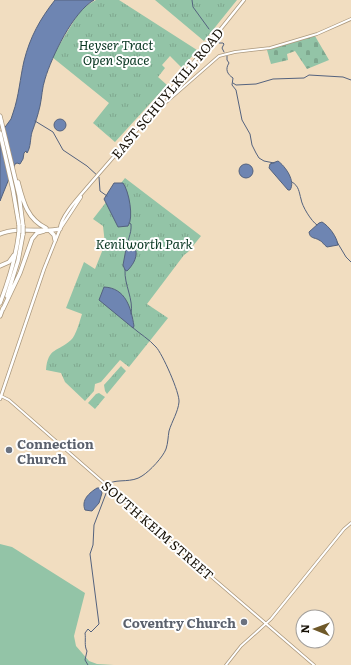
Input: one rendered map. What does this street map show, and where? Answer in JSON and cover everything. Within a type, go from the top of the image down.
[{"type":"highway","points":[[0,116],[17,183],[28,213],[35,222],[45,230],[50,231],[60,229]]},
{"type":"highway","points":[[0,133],[21,226]]},
{"type":"highway","points":[[0,304],[8,283],[16,254],[21,226],[17,183]]},
{"type":"highway","points":[[0,233],[60,229]]},
{"type":"highway","points":[[0,316],[20,273],[32,239],[37,233],[45,230]]},
{"type":"highway","points":[[50,231],[54,233],[55,240]]},
{"type":"highway","points":[[0,266],[6,265],[12,259],[20,233]]},
{"type":"highway","points":[[3,309],[20,256],[20,233]]},
{"type":"main road","name":"EAST SCHUYLKILL ROAD","points":[[0,398],[39,282],[65,215],[98,174],[201,55],[244,0]]},
{"type":"street","points":[[154,110],[163,105],[216,58],[223,54],[270,48],[317,34],[351,19]]},
{"type":"street","name":"SOUTH KEIM STREET","points":[[0,398],[9,400],[106,486],[314,665]]},
{"type":"street","points":[[226,665],[241,646],[266,624],[344,529],[351,523]]},
{"type":"green space","name":"Heyser Tract Open Space","points":[[96,0],[119,0],[197,50],[182,68],[170,56],[162,65],[165,68],[158,77],[167,85],[115,142],[93,123],[109,103],[52,57],[80,11]]},
{"type":"green space","points":[[155,0],[237,0],[204,41]]},
{"type":"green space","points":[[315,36],[329,60],[307,69],[295,51],[287,54],[288,60],[271,64],[267,50]]},
{"type":"green space","name":"Kenilworth Park","points":[[125,178],[201,236],[184,255],[147,304],[168,318],[129,367],[120,360],[101,382],[95,384],[94,391],[85,401],[65,382],[61,373],[46,370],[47,363],[51,354],[71,340],[76,332],[82,314],[66,308],[84,262],[95,269],[105,244],[103,226],[93,219]]},
{"type":"green space","points":[[121,366],[126,371],[107,394],[104,385]]},
{"type":"green space","points":[[99,393],[105,397],[95,409],[88,403],[96,394]]},
{"type":"green space","points":[[0,544],[12,547],[85,593],[74,636],[76,646],[89,661],[97,664],[114,665],[0,665]]},
{"type":"water","points":[[55,0],[94,0],[78,14],[58,47],[44,82],[40,106],[32,132],[30,146],[27,153],[26,151],[24,153],[20,164],[15,164],[0,201],[0,134],[11,119],[13,113],[17,100],[24,61],[32,36],[40,21]]},
{"type":"water","points":[[62,119],[65,120],[65,130],[58,131],[55,130],[54,123],[55,120]]},
{"type":"water","points":[[278,161],[284,166],[291,178],[292,182],[290,190],[288,190],[269,168],[270,164]]},
{"type":"water","points":[[246,164],[251,166],[253,171],[251,176],[246,178],[241,176],[239,171],[241,166]]},
{"type":"water","points":[[114,183],[123,183],[127,192],[131,211],[128,226],[118,227],[104,199]]},
{"type":"water","points":[[322,222],[332,232],[338,245],[327,247],[320,241],[310,236],[309,232]]},
{"type":"water","points":[[126,249],[136,251],[134,262],[127,271],[123,265]]},
{"type":"water","points":[[104,287],[118,291],[126,300],[131,312],[134,326],[133,328],[99,300]]},
{"type":"water","points":[[97,488],[100,488],[102,493],[99,503],[92,511],[85,510],[85,500],[91,492]]},
{"type":"waterway","points":[[192,0],[193,7],[209,29]]},
{"type":"waterway","points":[[217,41],[224,44],[222,48],[224,52]]},
{"type":"waterway","points":[[227,56],[229,63],[227,71],[233,78],[232,85],[236,90],[242,120],[250,134],[252,145],[259,158],[264,161],[274,163]]},
{"type":"waterway","points":[[233,83],[236,85],[256,84],[273,79],[304,78],[309,75],[343,77],[351,80]]},
{"type":"waterway","points":[[35,121],[53,132],[63,150],[87,166],[99,177],[100,191],[107,196]]},
{"type":"waterway","points":[[292,182],[297,187],[307,213],[317,225]]},
{"type":"waterway","points":[[128,249],[131,231],[131,224],[129,223]]},
{"type":"waterway","points":[[337,242],[346,257],[351,262]]},
{"type":"waterway","points":[[125,270],[132,308],[131,314]]},
{"type":"waterway","points":[[88,665],[85,660],[87,651],[85,645],[85,633],[88,629],[91,632],[99,624],[90,554],[93,545],[94,525],[110,483],[130,480],[142,476],[149,471],[162,456],[166,449],[169,431],[179,402],[179,397],[174,382],[159,351],[150,341],[132,327]]},
{"type":"place","name":"Connection Church","points":[[9,450]]},
{"type":"place","name":"Coventry Church","points":[[244,622]]}]
